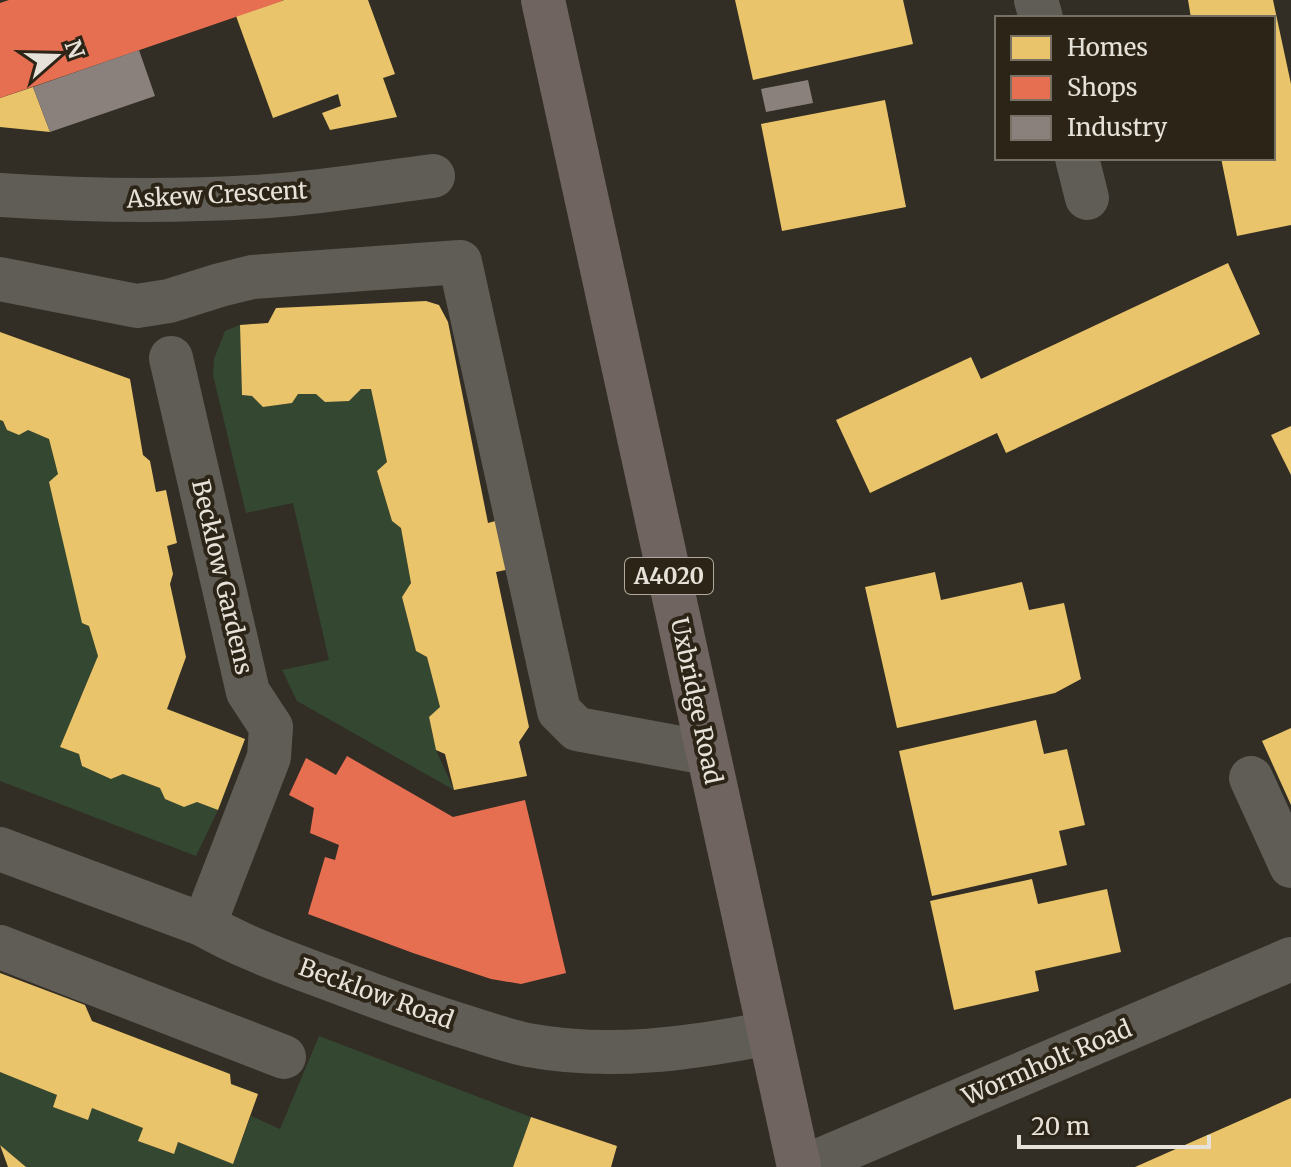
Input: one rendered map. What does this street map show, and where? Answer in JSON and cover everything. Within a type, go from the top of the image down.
[{"type":"main road","name":"Uxbridge Road","points":[[543,0],[707,753],[801,1167]]},
{"type":"street","name":"Askew Crescent","points":[[0,195],[195,199],[271,196],[433,176]]},
{"type":"street","points":[[0,279],[137,306],[169,301],[252,277],[460,262],[559,711],[577,729],[707,753]]},
{"type":"street","name":"Becklow Gardens","points":[[171,358],[248,692],[271,727],[269,757],[204,925]]},
{"type":"street","points":[[1251,778],[1291,866]]},
{"type":"street","name":"Becklow Road","points":[[0,849],[204,925],[226,938],[410,1009],[527,1045],[622,1053],[709,1045],[769,1033]]},
{"type":"street","points":[[0,947],[284,1057]]},
{"type":"street","name":"Wormholt Road","points":[[801,1167],[1291,959]]},
{"type":"green space","points":[[240,325],[242,395],[252,396],[263,407],[292,403],[298,394],[316,394],[349,401],[361,389],[371,389],[387,462],[377,472],[392,521],[401,528],[411,583],[402,597],[416,651],[427,657],[440,707],[429,718],[436,750],[454,790],[297,701],[282,670],[329,660],[293,503],[246,513],[213,375],[214,359],[225,331]]},
{"type":"green space","points":[[0,420],[7,430],[19,435],[28,430],[49,439],[58,474],[49,483],[98,656],[60,747],[79,754],[82,766],[111,779],[123,774],[160,788],[165,799],[184,807],[197,802],[218,810],[196,856],[0,781]]},
{"type":"green space","points":[[319,1036],[531,1117],[513,1167],[26,1167],[0,1145],[0,1072],[57,1095],[53,1107],[87,1119],[92,1108],[143,1128],[139,1141],[173,1154],[178,1142],[233,1163],[251,1116],[280,1129]]},
{"type":"building: Homes","points":[[284,0],[368,0],[395,74],[383,78],[397,117],[330,130],[322,113],[341,106],[338,94],[273,118],[236,16]]},
{"type":"building: Homes","points":[[735,0],[903,0],[913,44],[753,80]]},
{"type":"building: Homes","points":[[1188,0],[1273,0],[1291,84],[1291,225],[1237,236],[1221,160],[1275,160],[1275,16],[1191,16]]},
{"type":"building: Homes","points":[[33,87],[50,132],[0,127],[0,98]]},
{"type":"building: Homes","points":[[885,100],[906,207],[782,231],[761,124]]},
{"type":"building: Homes","points":[[1228,263],[1260,334],[1006,453],[997,433],[870,493],[836,420],[971,357],[981,379]]},
{"type":"building: Homes","points":[[426,301],[439,305],[448,322],[488,523],[499,520],[510,569],[496,572],[529,727],[519,742],[527,776],[454,790],[445,754],[436,750],[429,717],[440,707],[427,657],[416,651],[402,597],[411,583],[401,528],[392,521],[377,471],[387,462],[371,389],[361,389],[349,401],[325,402],[316,394],[298,394],[292,403],[263,407],[252,396],[242,395],[240,325],[268,323],[276,308]]},
{"type":"building: Homes","points":[[0,332],[130,379],[143,455],[150,461],[156,492],[166,490],[177,543],[167,546],[173,574],[170,584],[186,657],[167,709],[245,739],[218,810],[197,802],[184,807],[165,799],[160,788],[123,774],[111,779],[82,766],[79,754],[60,747],[98,656],[89,626],[82,623],[49,482],[58,474],[49,439],[28,430],[19,435],[7,430],[0,420]]},
{"type":"building: Homes","points":[[1291,426],[1291,475],[1271,435]]},
{"type":"building: Homes","points":[[935,572],[941,600],[1022,582],[1029,610],[1064,603],[1081,679],[1055,693],[897,728],[865,587]]},
{"type":"building: Homes","points":[[1036,720],[1044,754],[1067,749],[1085,825],[1059,831],[1067,865],[932,896],[899,751]]},
{"type":"building: Homes","points":[[1291,728],[1291,805],[1262,741]]},
{"type":"building: Homes","points":[[1032,879],[1038,904],[1107,889],[1121,952],[1035,971],[1039,991],[954,1010],[930,901]]},
{"type":"building: Homes","points":[[0,973],[85,1005],[92,1021],[230,1074],[231,1084],[258,1094],[233,1164],[178,1142],[174,1154],[138,1141],[143,1128],[92,1108],[88,1120],[53,1107],[57,1095],[0,1072]]},
{"type":"building: Homes","points":[[1291,1098],[1291,1167],[1135,1167]]},
{"type":"building: Homes","points":[[531,1117],[617,1146],[611,1167],[513,1167]]},
{"type":"building: Homes","points":[[0,1145],[26,1167],[8,1167]]},
{"type":"building: Shops","points":[[9,0],[282,1],[0,98],[0,3]]},
{"type":"building: Shops","points":[[347,756],[453,817],[525,800],[566,973],[521,984],[491,979],[308,914],[325,857],[335,860],[339,845],[310,833],[314,808],[289,795],[306,758],[336,775]]},
{"type":"building: Industry","points":[[139,50],[155,96],[50,132],[33,87]]},
{"type":"building: Industry","points":[[808,80],[813,103],[766,112],[761,89]]}]
